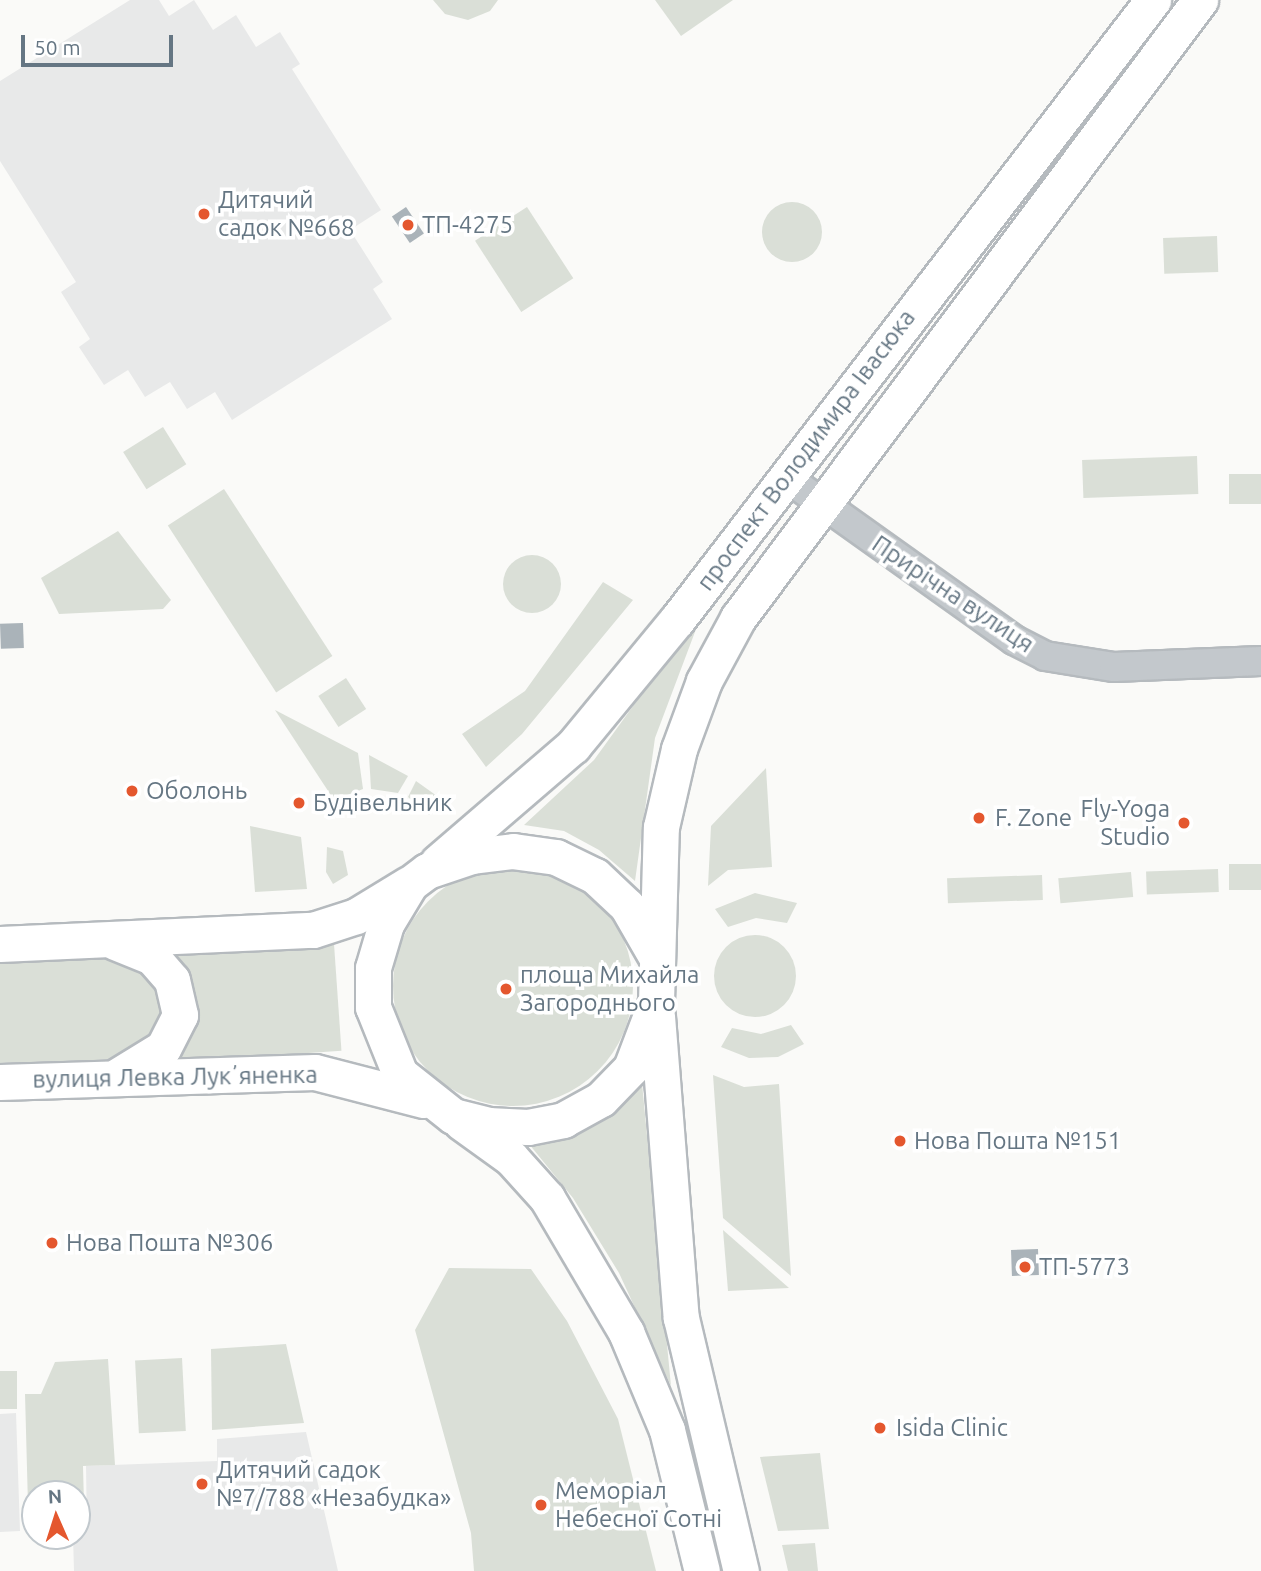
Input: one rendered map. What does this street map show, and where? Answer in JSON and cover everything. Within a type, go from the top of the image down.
[{"type":"main road","name":"проспект Володимира Івасюка","points":[[419,877],[573,746],[787,478],[947,261],[1153,0]]},
{"type":"main road","name":"проспект Володимира Івасюка","points":[[654,953],[661,827],[679,749],[704,681],[738,618],[821,501],[1200,0]]},
{"type":"main road","points":[[0,944],[313,930],[356,916],[419,877],[472,856],[513,851],[556,857],[595,876],[619,898],[654,953],[681,1318],[740,1571]]},
{"type":"main road","points":[[419,877],[386,924],[373,968],[373,1007],[400,1074],[441,1109],[511,1158],[547,1198],[626,1332],[667,1430],[702,1571]]},
{"type":"main road","points":[[109,940],[152,957],[172,980],[180,1015],[163,1048],[113,1078]]},
{"type":"main road","points":[[441,1109],[528,1127],[563,1120],[601,1099],[631,1068],[656,1002]]},
{"type":"main road","name":"вулиця Левка Лукʼяненка","points":[[0,1082],[315,1072],[441,1109]]},
{"type":"street","name":"Прирічна вулиця","points":[[787,478],[1014,640],[1045,656],[1114,667],[1261,661]]},
{"type":"shaded area","name":"Дитячий садок №668","points":[[130,0],[159,0],[169,16],[194,0],[213,30],[236,15],[256,47],[280,32],[300,64],[292,69],[381,210],[350,230],[383,282],[373,289],[392,319],[232,420],[215,392],[187,409],[170,382],[145,397],[128,370],[104,385],[79,347],[90,339],[61,292],[76,282],[0,161],[0,81]]},
{"type":"shaded area","points":[[433,0],[498,0],[490,11],[468,20],[445,14]]},
{"type":"shaded area","points":[[655,0],[733,0],[681,36]]},
{"type":"shaded area","points":[[786,202],[798,202],[814,210],[820,220],[820,244],[814,254],[798,262],[786,262],[770,254],[762,238],[762,226],[770,210]]},
{"type":"shaded area","points":[[527,207],[573,278],[521,312],[475,241]]},
{"type":"shaded area","points":[[1217,236],[1218,272],[1164,274],[1163,238]]},
{"type":"shaded area","points":[[163,427],[186,464],[146,489],[123,452]]},
{"type":"shaded area","points":[[1197,456],[1198,494],[1083,498],[1082,460]]},
{"type":"shaded area","points":[[1229,474],[1261,474],[1261,504],[1229,504]]},
{"type":"shaded area","points":[[224,489],[332,656],[276,692],[168,525]]},
{"type":"shaded area","points":[[118,531],[171,600],[163,609],[59,614],[41,578]]},
{"type":"shaded area","points":[[526,555],[538,555],[553,563],[561,578],[561,590],[553,605],[538,613],[526,613],[511,605],[503,590],[503,578],[511,563]]},
{"type":"shaded area","points":[[603,582],[633,600],[522,734],[486,767],[462,734],[525,691]]},
{"type":"shaded area","points":[[704,608],[655,738],[635,881],[599,850],[564,831],[524,825],[594,760]]},
{"type":"shaded area","points":[[346,678],[366,709],[338,727],[318,696]]},
{"type":"shaded area","points":[[275,710],[358,753],[363,789],[334,800]]},
{"type":"shaded area","points":[[369,755],[408,776],[398,793],[371,789]]},
{"type":"shaded area","points":[[766,768],[772,867],[728,870],[708,886],[711,826]]},
{"type":"shaded area","points":[[416,781],[444,801],[429,815],[408,797]]},
{"type":"shaded area","points":[[250,826],[301,837],[307,889],[255,892]]},
{"type":"shaded area","points":[[327,847],[343,851],[348,875],[333,884],[326,872]]},
{"type":"shaded area","points":[[1229,864],[1261,864],[1261,890],[1229,890]]},
{"type":"shaded area","points":[[501,866],[525,866],[570,880],[598,901],[613,919],[624,940],[631,963],[631,1009],[624,1032],[613,1053],[598,1071],[570,1092],[548,1101],[525,1106],[501,1106],[456,1092],[437,1079],[420,1062],[407,1043],[398,1021],[393,998],[393,974],[407,929],[420,910],[437,893],[456,880],[478,871]]},
{"type":"shaded area","points":[[1218,869],[1219,892],[1147,894],[1146,872]]},
{"type":"shaded area","points":[[1131,872],[1133,897],[1060,903],[1058,878]]},
{"type":"shaded area","points":[[1042,875],[1043,900],[948,903],[947,878]]},
{"type":"shaded area","points":[[755,893],[797,903],[787,923],[756,918],[728,927],[715,909]]},
{"type":"shaded area","points":[[747,935],[763,935],[778,942],[789,953],[796,968],[793,992],[784,1005],[763,1017],[747,1017],[732,1010],[721,999],[714,984],[714,968],[721,953],[732,942]]},
{"type":"shaded area","points":[[334,944],[341,1051],[174,1062],[166,956]]},
{"type":"shaded area","points":[[109,956],[152,969],[169,1018],[128,1059],[0,1063],[0,960]]},
{"type":"shaded area","points":[[791,1025],[804,1044],[778,1057],[749,1058],[721,1047],[732,1028],[761,1034]]},
{"type":"shaded area","points":[[713,1075],[744,1087],[779,1084],[791,1276],[723,1218]]},
{"type":"shaded area","points":[[642,1083],[671,1386],[619,1273],[573,1198],[529,1144],[579,1130],[618,1109]]},
{"type":"shaded area","points":[[723,1230],[789,1288],[728,1291]]},
{"type":"shaded area","points":[[449,1268],[531,1269],[567,1321],[618,1419],[656,1571],[474,1571],[471,1533],[415,1330]]},
{"type":"shaded area","points":[[286,1344],[304,1423],[212,1430],[211,1349]]},
{"type":"shaded area","points":[[182,1358],[186,1431],[139,1433],[135,1360]]},
{"type":"shaded area","points":[[108,1359],[115,1465],[83,1466],[83,1480],[27,1480],[25,1394],[41,1394],[55,1362]]},
{"type":"shaded area","points":[[0,1371],[17,1371],[17,1409],[0,1409]]},
{"type":"shaded area","points":[[16,1413],[20,1531],[0,1532],[0,1414]]},
{"type":"shaded area","name":"Дитячий садок №7/788 «Незабудка»","points":[[306,1432],[338,1571],[74,1571],[73,1550],[91,1550],[91,1480],[86,1480],[86,1466],[217,1461],[217,1439]]},
{"type":"shaded area","points":[[820,1453],[829,1529],[778,1531],[760,1457]]},
{"type":"shaded area","points":[[815,1543],[818,1571],[788,1571],[782,1545]]},
{"type":"building","name":"ТП-4275","points":[[406,207],[424,234],[410,243],[392,217]]},
{"type":"building","points":[[23,623],[24,648],[1,649],[0,624]]},
{"type":"building","name":"ТП-5773","points":[[1038,1249],[1039,1275],[1012,1276],[1011,1250]]},
{"type":"place","name":"Дитячий садок №668","points":[[204,214]]},
{"type":"place","name":"ТП-4275","points":[[408,225]]},
{"type":"place","name":"Оболонь","points":[[132,791]]},
{"type":"place","name":"Будівельник","points":[[299,803]]},
{"type":"place","name":"F. Zone","points":[[979,818]]},
{"type":"place","name":"Fly-Yoga Studio","points":[[1184,823]]},
{"type":"place","name":"площа Михайла Загороднього","points":[[506,989]]},
{"type":"place","name":"Нова Пошта №151","points":[[900,1141]]},
{"type":"place","name":"Нова Пошта №306","points":[[52,1243]]},
{"type":"place","name":"ТП-5773","points":[[1025,1267]]},
{"type":"place","name":"Isida Clinic","points":[[880,1428]]},
{"type":"place","name":"Дитячий садок №7/788 «Незабудка»","points":[[202,1484]]},
{"type":"place","name":"Меморіал Небесної Сотні","points":[[541,1505]]}]
